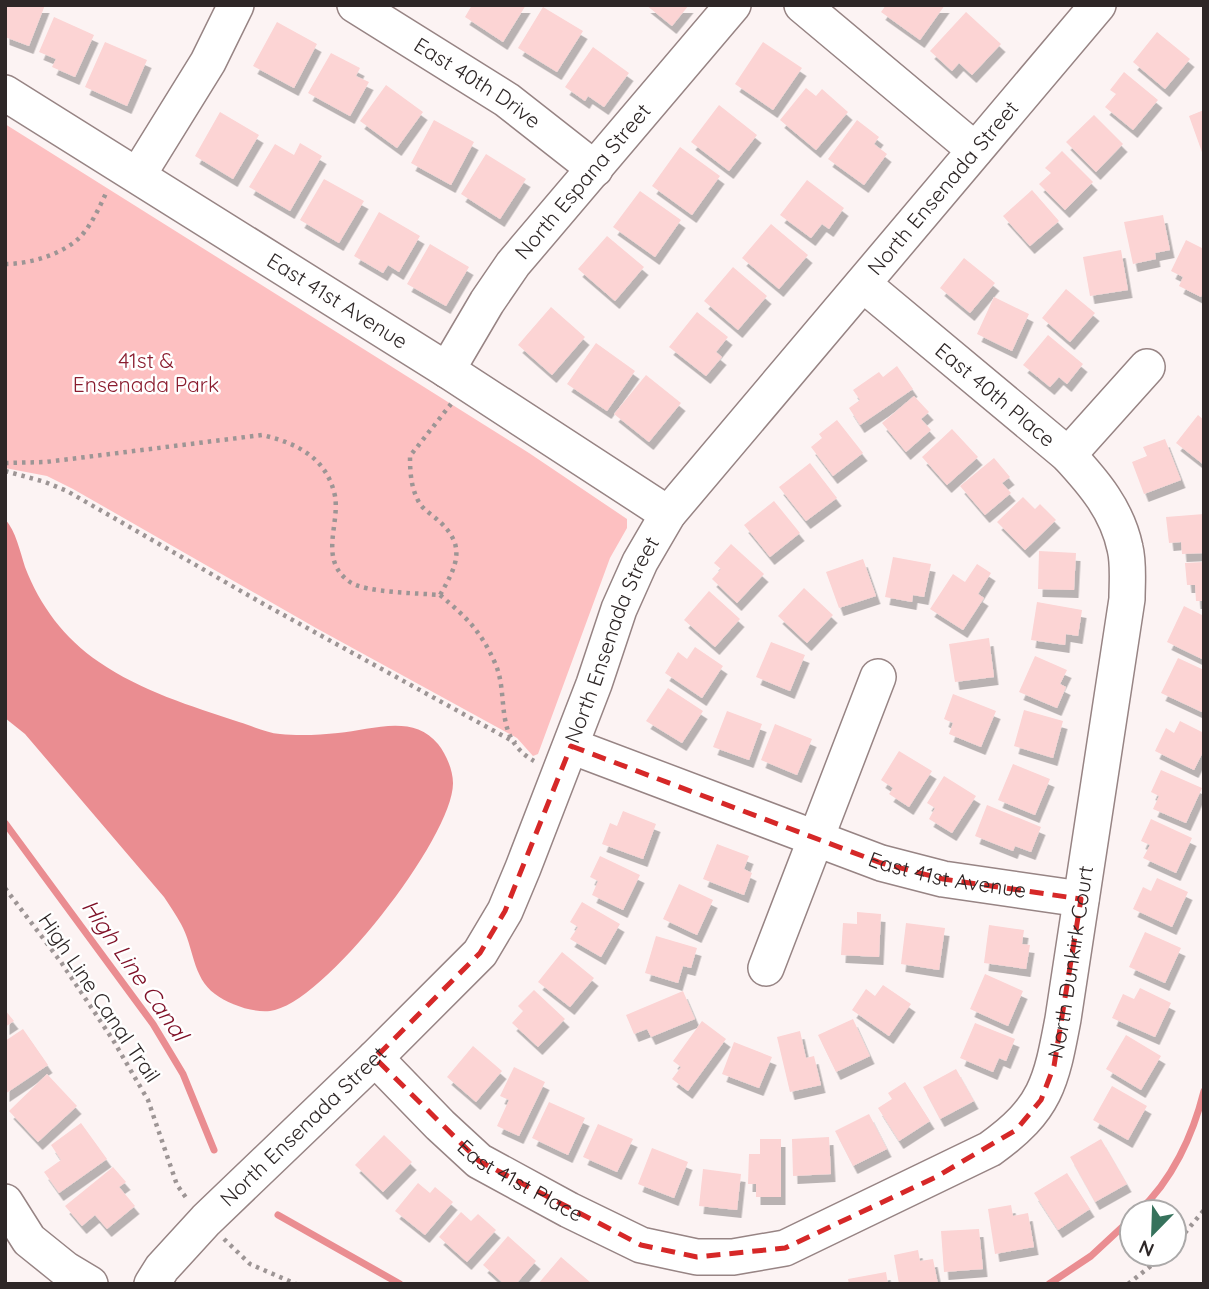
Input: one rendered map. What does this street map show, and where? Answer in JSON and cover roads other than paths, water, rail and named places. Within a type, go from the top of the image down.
[{"type":"street","points":[[124,180],[208,62],[236,5]]},
{"type":"street","name":"East 40th Drive","points":[[355,5],[507,100],[595,169]]},
{"type":"street","name":"North Espana Street","points":[[451,385],[487,302],[513,264],[733,5]]},
{"type":"street","points":[[802,5],[975,150]]},
{"type":"street","name":"North Ensenada Street","points":[[152,1284],[162,1268],[278,1150],[480,953],[505,911],[571,746],[619,609],[640,562],[668,514],[1098,5]]},
{"type":"street","name":"East 41st Avenue","points":[[5,93],[124,180],[451,385],[668,514]]},
{"type":"street","name":"East 40th Place","points":[[863,285],[1068,455],[1147,367]]},
{"type":"street","name":"North Dunkirk Court","points":[[697,1257],[733,1257],[785,1248],[990,1149],[1016,1130],[1041,1100],[1054,1066],[1127,598],[1126,550],[1114,515],[1094,482],[1068,455]]},
{"type":"street","points":[[766,968],[878,677]]},
{"type":"street","name":"East 41st Avenue","points":[[571,746],[881,863],[943,879],[1081,899]]},
{"type":"street","name":"East 41st Place","points":[[375,1058],[479,1161],[641,1245],[697,1257]]},
{"type":"street","points":[[5,1202],[29,1240],[65,1269],[90,1284]]},
{"type":"waterway","name":"High Line Canal","points":[[5,823],[153,1024],[183,1074],[214,1150]]},
{"type":"waterway","name":"High Line Canal","points":[[1152,1198],[1180,1156],[1204,1091]]},
{"type":"waterway","name":"High Line Canal","points":[[278,1215],[400,1284]]},
{"type":"waterway","name":"High Line Canal","points":[[1049,1284],[1091,1256],[1118,1231]]},
{"type":"park label","name":"41st & Ensenada Park","points":[[146,373]]}]
